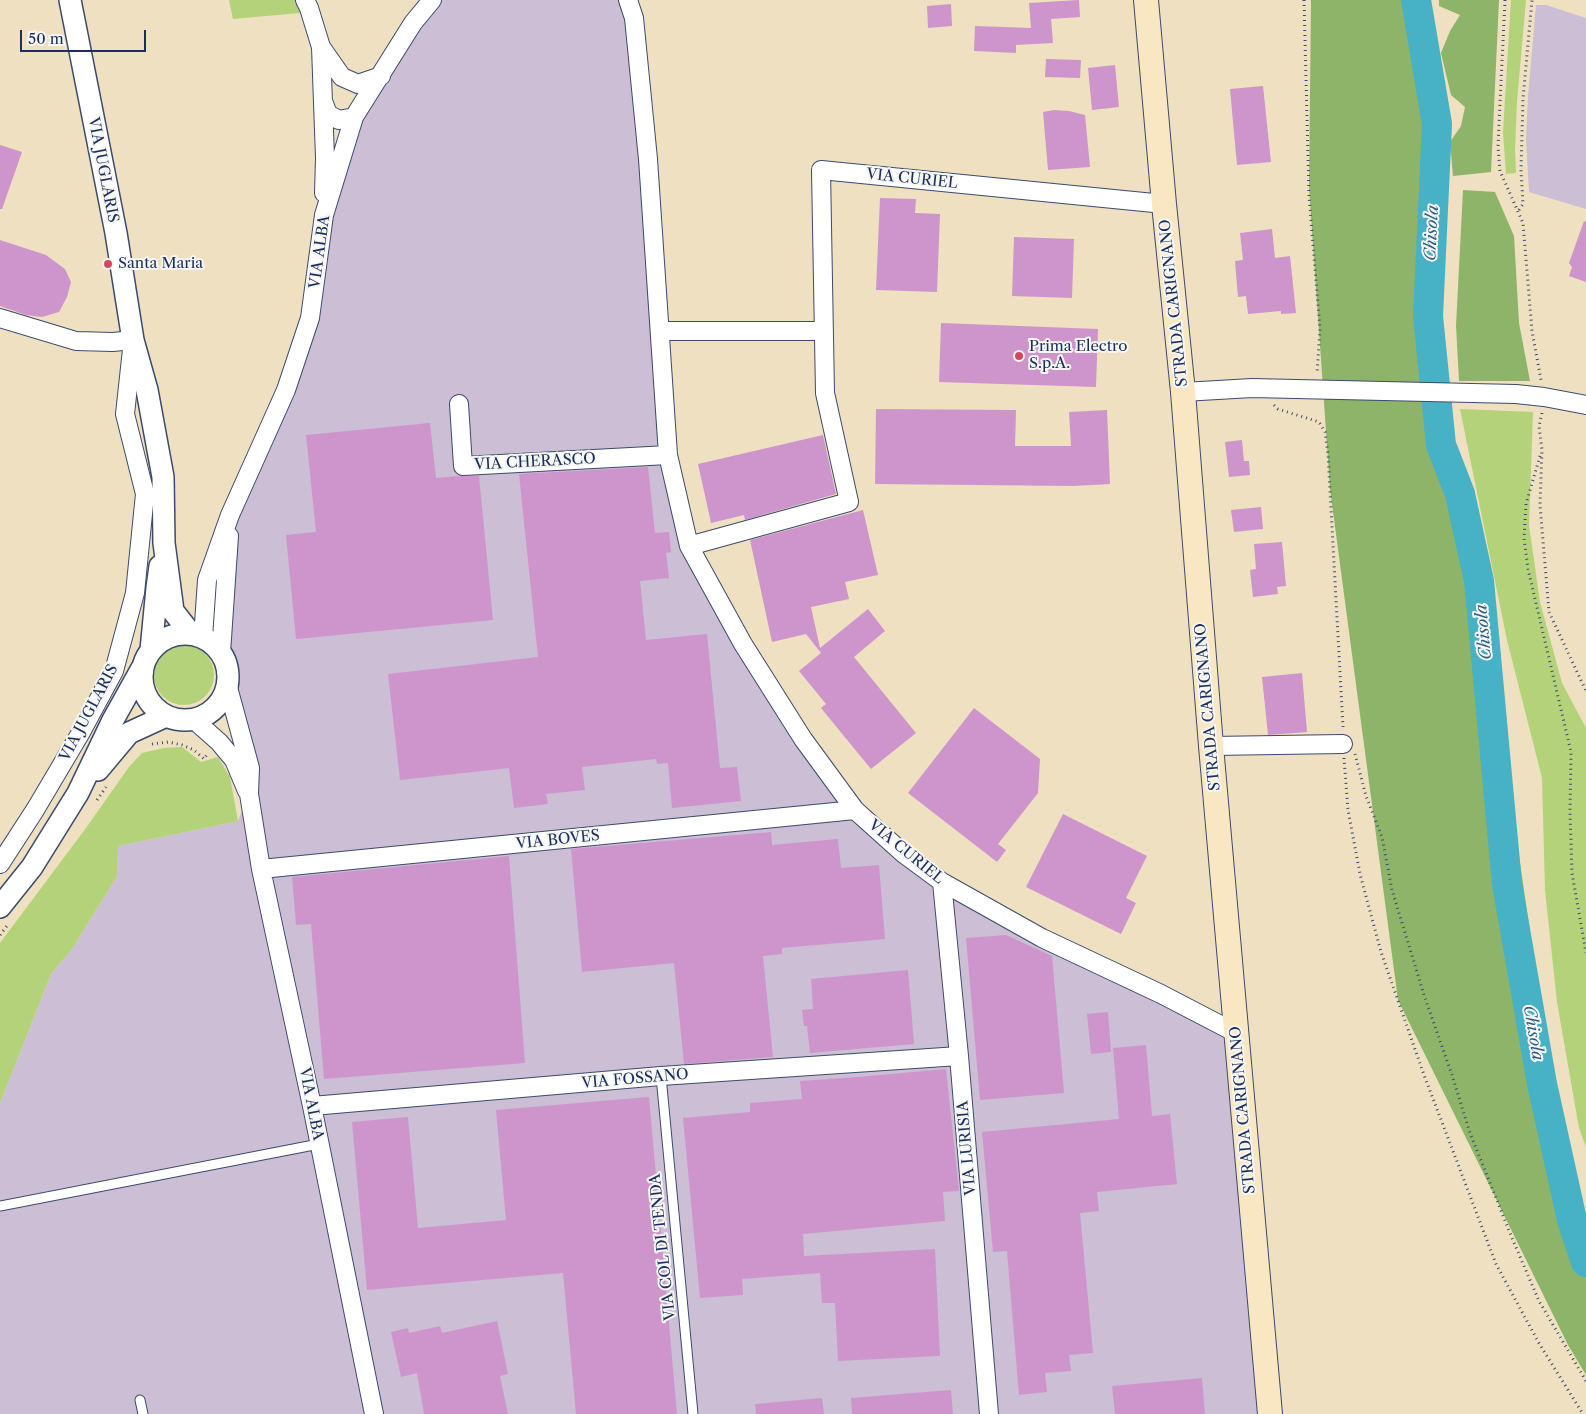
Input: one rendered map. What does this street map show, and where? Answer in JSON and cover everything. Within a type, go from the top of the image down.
[{"type":"main road","name":"STRADA CARIGNANO","points":[[1146,0],[1183,392],[1211,746],[1270,1414]]},
{"type":"street","name":"VIA JUGLARIS","points":[[70,0],[116,233],[133,340],[147,390],[163,477],[164,543],[173,610],[197,636]]},
{"type":"street","name":"VIA ALBA","points":[[197,636],[207,580],[230,515],[286,390],[310,318],[324,215],[354,117],[413,23],[432,0]]},
{"type":"street","name":"VIA CURIEL","points":[[628,0],[634,18],[648,159],[668,455],[689,546],[743,644],[803,739],[855,810],[904,854],[942,882],[1042,938],[1161,994],[1236,1033]]},
{"type":"street","name":"VIA CURIEL","points":[[634,18],[639,0]]},
{"type":"street","points":[[310,3],[321,47],[325,158],[324,215]]},
{"type":"street","points":[[321,47],[342,77],[358,84],[380,76]]},
{"type":"street","points":[[323,101],[328,114],[339,120],[354,117]]},
{"type":"street","name":"VIA CURIEL","points":[[689,546],[849,502],[825,393],[821,170],[1164,204]]},
{"type":"street","points":[[0,318],[76,341],[113,342],[133,340]]},
{"type":"street","points":[[660,331],[824,331]]},
{"type":"street","name":"VIA JUGLARIS","points":[[0,864],[35,810],[80,734],[114,671],[135,593],[146,494],[125,414],[133,340]]},
{"type":"street","points":[[1183,392],[1252,388],[1516,394],[1582,401]]},
{"type":"street","name":"VIA CHERASCO","points":[[459,404],[463,466],[668,455]]},
{"type":"street","name":"VIA ALBA","points":[[221,653],[230,515]]},
{"type":"street","name":"VIA JUGLARIS","points":[[87,797],[113,720],[147,659],[164,543]]},
{"type":"street","points":[[180,634],[197,636],[213,644],[221,653],[227,668],[227,684],[223,696],[216,707],[205,715],[193,719],[179,720],[166,716],[154,708],[146,696],[142,682],[147,659],[159,642],[169,636],[180,634]]},
{"type":"street","name":"VIA ALBA","points":[[227,684],[250,768],[248,794]]},
{"type":"street","name":"VIA JUGLARIS","points":[[6,913],[32,868],[87,797],[129,733],[166,716]]},
{"type":"street","name":"VIA ALBA","points":[[193,719],[219,742],[234,760],[248,794],[260,869],[312,1106],[374,1414]]},
{"type":"street","points":[[1211,746],[1343,744]]},
{"type":"street","name":"VIA BOVES","points":[[260,869],[855,810]]},
{"type":"street","name":"VIA LURISIA","points":[[942,882],[959,1056],[989,1414]]},
{"type":"street","name":"VIA FOSSANO","points":[[312,1106],[661,1076],[959,1056]]},
{"type":"lane","name":"VIA COL DI TENDA","points":[[661,1076],[693,1414]]},
{"type":"lane","points":[[0,1206],[319,1144]]},
{"type":"lane","points":[[140,1400],[143,1414]]},
{"type":"path","points":[[1304,0],[1309,196],[1320,329],[1316,390]]},
{"type":"path","points":[[1505,0],[1498,147],[1500,171],[1523,223],[1532,332],[1544,397],[1539,426],[1542,450],[1540,505],[1549,612],[1586,691]]},
{"type":"path","points":[[1519,211],[1522,204],[1523,98],[1532,0]]},
{"type":"path","points":[[1252,388],[1278,409],[1319,422],[1326,432],[1348,810],[1360,874],[1381,952],[1424,1075],[1496,1264],[1540,1345],[1583,1414]]},
{"type":"path","points":[[1542,450],[1526,504],[1524,538],[1528,569],[1571,752],[1572,873],[1586,953]]},
{"type":"path","points":[[146,746],[168,742],[194,750],[204,759],[219,742]]},
{"type":"path","points":[[1343,744],[1354,752],[1366,796],[1382,836],[1395,898],[1424,995],[1470,1133],[1512,1238],[1540,1300],[1586,1381]]},
{"type":"path","points":[[87,797],[107,785]]},
{"type":"path","points":[[0,934],[6,913]]},
{"type":"shaded area","points":[[432,0],[628,0],[668,455],[689,546],[803,739],[904,854],[1236,1033],[1270,1414],[0,1414],[0,1103],[51,974],[72,949],[117,876],[118,846],[238,821],[248,794],[227,684],[228,673],[221,653],[230,515],[286,390],[354,117]]},
{"type":"shaded area","points":[[1536,5],[1546,5],[1586,18],[1586,209],[1529,192],[1526,140]]},
{"type":"green space","points":[[229,0],[305,0],[310,12],[233,19]]},
{"type":"green space","points":[[1311,0],[1416,0],[1437,124],[1428,316],[1441,445],[1479,581],[1572,1220],[1586,1245],[1586,1375],[1568,1345],[1398,1000],[1330,489],[1309,187]]},
{"type":"green space","points":[[1439,0],[1499,0],[1491,172],[1453,176],[1450,142],[1461,126],[1465,107],[1451,95],[1441,53],[1450,31],[1460,15],[1439,6]]},
{"type":"green space","points":[[1511,0],[1526,0],[1517,101],[1516,173],[1506,174],[1503,132]]},
{"type":"green space","points":[[1463,190],[1495,192],[1514,236],[1519,323],[1530,381],[1459,381],[1456,326]]},
{"type":"green space","points":[[1460,409],[1533,412],[1529,525],[1540,602],[1562,683],[1586,728],[1586,1147],[1579,1128],[1557,1002],[1545,890],[1542,778],[1507,640]]},
{"type":"green space","points":[[184,645],[201,650],[209,658],[214,675],[209,692],[201,700],[184,705],[167,700],[159,692],[154,675],[159,658],[167,650]]},
{"type":"green space","points":[[182,747],[201,762],[218,757],[230,777],[238,821],[118,846],[117,876],[72,949],[51,974],[0,1103],[0,943],[129,767],[142,753],[164,748]]},
{"type":"building","points":[[1079,0],[1080,17],[1051,19],[1053,43],[1016,45],[1016,53],[974,51],[975,26],[1031,28],[1029,3]]},
{"type":"building","points":[[951,4],[952,26],[928,28],[927,6]]},
{"type":"building","points":[[1046,59],[1081,60],[1080,78],[1045,77]]},
{"type":"building","points":[[1115,65],[1119,107],[1092,110],[1088,68]]},
{"type":"building","points":[[1263,86],[1271,162],[1237,165],[1230,89]]},
{"type":"building","points":[[1054,110],[1085,115],[1090,167],[1048,170],[1043,112]]},
{"type":"building","points":[[0,145],[22,152],[2,209],[0,209]]},
{"type":"building","points":[[880,198],[916,199],[915,213],[940,214],[937,292],[876,290]]},
{"type":"building","points":[[1584,221],[1586,222],[1586,282],[1569,276],[1572,267],[1569,263]]},
{"type":"building","points":[[1272,229],[1275,258],[1290,256],[1296,313],[1281,314],[1281,311],[1248,314],[1246,296],[1238,297],[1235,261],[1243,260],[1240,233]]},
{"type":"building","points":[[1014,237],[1074,239],[1072,298],[1012,296]]},
{"type":"building","points":[[0,240],[46,255],[65,269],[71,282],[67,297],[59,312],[42,317],[26,315],[0,306]]},
{"type":"building","name":"Prima Electro S.p.A.","points":[[941,323],[1098,329],[1096,387],[939,382]]},
{"type":"building","points":[[876,409],[1016,410],[1015,446],[1071,446],[1069,412],[1107,410],[1110,484],[1073,486],[875,484]]},
{"type":"building","points":[[430,423],[436,478],[479,476],[493,620],[296,639],[286,535],[316,532],[306,435]]},
{"type":"building","points":[[823,435],[836,494],[745,520],[744,515],[711,523],[698,464]]},
{"type":"building","points":[[1242,440],[1244,461],[1249,461],[1250,475],[1229,477],[1225,442]]},
{"type":"building","points":[[648,467],[655,533],[669,532],[671,552],[666,553],[669,578],[640,581],[646,640],[707,634],[720,768],[737,767],[741,801],[672,808],[668,763],[657,764],[656,759],[582,767],[585,790],[546,794],[548,804],[514,808],[509,768],[400,780],[388,674],[538,657],[519,474]]},
{"type":"building","points":[[1261,507],[1263,529],[1234,532],[1231,510]]},
{"type":"building","points":[[863,510],[878,575],[845,582],[849,599],[811,607],[820,648],[868,609],[885,631],[854,657],[916,733],[871,769],[821,708],[826,704],[799,671],[821,653],[806,634],[772,642],[750,540]]},
{"type":"building","points":[[1282,542],[1286,586],[1277,587],[1278,594],[1253,597],[1250,570],[1256,569],[1254,544]]},
{"type":"building","points":[[1302,673],[1307,732],[1268,735],[1262,677]]},
{"type":"building","points":[[974,708],[1040,759],[1038,793],[998,844],[1006,850],[997,862],[908,793]]},
{"type":"building","points":[[1063,814],[1147,856],[1126,898],[1136,903],[1121,934],[1026,887]]},
{"type":"building","points":[[771,832],[772,845],[838,839],[841,868],[879,865],[885,939],[782,948],[782,954],[763,956],[773,1057],[684,1064],[674,963],[582,972],[571,849]]},
{"type":"building","points":[[509,856],[525,1063],[324,1079],[311,924],[296,925],[292,877]]},
{"type":"building","points":[[1006,935],[1052,956],[1064,1093],[980,1100],[966,938]]},
{"type":"building","points":[[908,970],[914,1044],[810,1053],[807,1026],[804,1026],[802,1010],[813,1009],[811,979]]},
{"type":"building","points":[[1108,1012],[1111,1052],[1091,1054],[1087,1014]]},
{"type":"building","points":[[1146,1045],[1152,1116],[1170,1114],[1177,1184],[1097,1192],[1099,1211],[1080,1213],[1093,1353],[1069,1355],[1071,1371],[1045,1373],[1047,1392],[1019,1395],[1007,1251],[993,1252],[982,1132],[1119,1119],[1113,1048]]},
{"type":"building","points":[[946,1069],[959,1191],[943,1192],[945,1221],[803,1234],[804,1256],[935,1249],[940,1356],[838,1361],[835,1303],[822,1303],[820,1273],[742,1279],[743,1295],[700,1298],[683,1118],[750,1112],[750,1103],[802,1099],[800,1081]]},
{"type":"building","points":[[649,1097],[677,1414],[576,1414],[563,1273],[367,1290],[352,1122],[408,1117],[418,1228],[506,1220],[496,1110]]},
{"type":"building","points":[[497,1321],[508,1374],[500,1376],[508,1414],[424,1414],[417,1373],[401,1377],[391,1332],[408,1328],[409,1333],[440,1326],[442,1333]]},
{"type":"building","points":[[1202,1378],[1205,1414],[1115,1414],[1112,1386]]},
{"type":"building","points":[[951,1390],[953,1414],[852,1414],[851,1398]]},
{"type":"building","points":[[822,1398],[824,1414],[756,1414],[755,1404]]},
{"type":"waterway","name":"Chisola","points":[[1416,0],[1437,124],[1428,316],[1441,445],[1460,494],[1479,581],[1507,884],[1542,1084],[1572,1220],[1586,1262]]},
{"type":"place","name":"Santa Maria","points":[[108,264]]},
{"type":"place","name":"Prima Electro S.p.A.","points":[[1019,356]]}]
